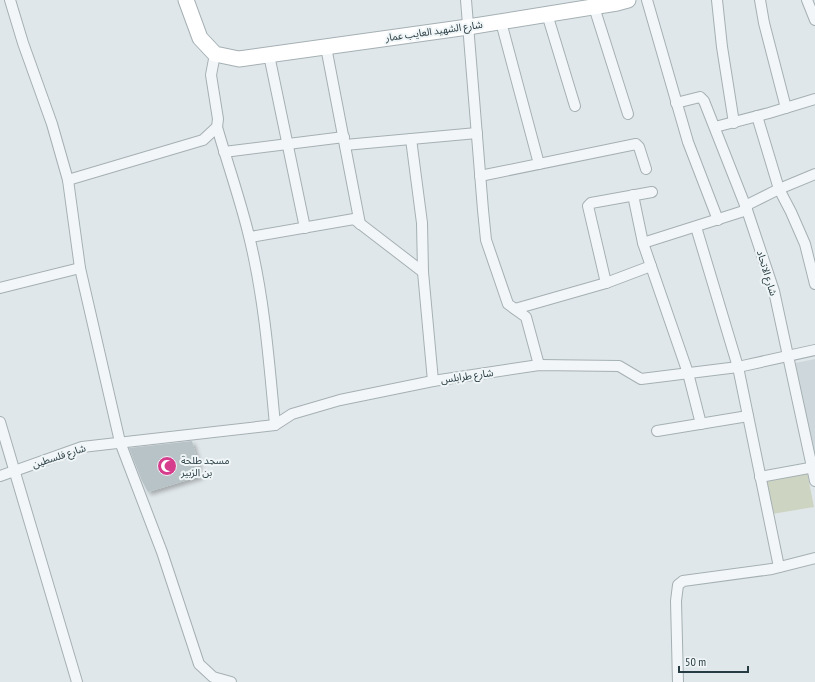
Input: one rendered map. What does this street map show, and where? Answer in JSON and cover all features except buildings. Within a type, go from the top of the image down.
[{"type":"street","points":[[10,0],[23,43],[52,124],[68,180],[80,268],[120,442],[162,552],[199,664],[213,677],[231,682]]},
{"type":"street","points":[[186,0],[200,38],[215,54],[211,75],[218,120],[217,127],[250,237],[265,320],[275,425]]},
{"type":"street","points":[[466,0],[486,240],[508,304],[526,316],[539,366]]},
{"type":"street","name":"شارع الشهيد العايب عمار","points":[[215,54],[238,59],[270,55],[501,22],[594,7],[627,0]]},
{"type":"street","points":[[647,0],[688,142],[718,220]]},
{"type":"street","points":[[717,0],[722,47],[734,123]]},
{"type":"street","points":[[760,0],[764,23],[786,108]]},
{"type":"street","points":[[808,0],[815,20]]},
{"type":"street","points":[[594,7],[628,114]]},
{"type":"street","points":[[547,14],[575,106]]},
{"type":"street","points":[[501,22],[540,164]]},
{"type":"street","points":[[326,47],[360,224]]},
{"type":"street","points":[[270,55],[305,228]]},
{"type":"street","name":"شارع الاتحاد","points":[[676,103],[700,97],[703,98],[746,208],[774,291],[815,481]]},
{"type":"street","points":[[715,127],[734,123],[815,99]]},
{"type":"street","points":[[757,116],[779,189],[805,244],[811,252],[815,284]]},
{"type":"street","points":[[68,180],[203,140],[217,127]]},
{"type":"street","points":[[224,152],[288,144],[411,139],[477,133]]},
{"type":"street","points":[[411,139],[422,223],[423,272],[433,381]]},
{"type":"street","points":[[480,176],[636,144],[639,147],[646,169]]},
{"type":"street","points":[[643,243],[718,220],[746,208],[779,189],[815,174]]},
{"type":"street","points":[[606,283],[588,206],[591,203],[652,192]]},
{"type":"street","points":[[633,195],[643,243],[688,373],[701,424]]},
{"type":"street","points":[[250,237],[354,219],[423,272]]},
{"type":"street","points":[[696,227],[738,367],[779,567]]},
{"type":"street","points":[[515,309],[606,283],[651,266]]},
{"type":"street","points":[[0,288],[80,268]]},
{"type":"street","name":"شارع طرابلس","points":[[120,442],[275,425],[292,414],[340,400],[433,381],[539,366],[619,366],[641,379],[738,367],[815,350]]},
{"type":"street","points":[[657,431],[748,416]]},
{"type":"street","points":[[0,422],[77,682]]},
{"type":"street","name":"شارع فلسطين","points":[[0,476],[82,447],[120,442]]},
{"type":"street","points":[[760,477],[813,467]]},
{"type":"street","points":[[678,682],[676,601],[678,585],[683,581],[779,567],[815,558]]},
{"type":"street","points":[[203,682],[213,677]]},
{"type":"shaded area","points":[[815,359],[815,459],[795,363]]},
{"type":"green space","points":[[807,472],[814,507],[772,514],[765,480]]},
{"type":"place","name":"مسجد طلحة بن الزبير","points":[[167,466]]}]
